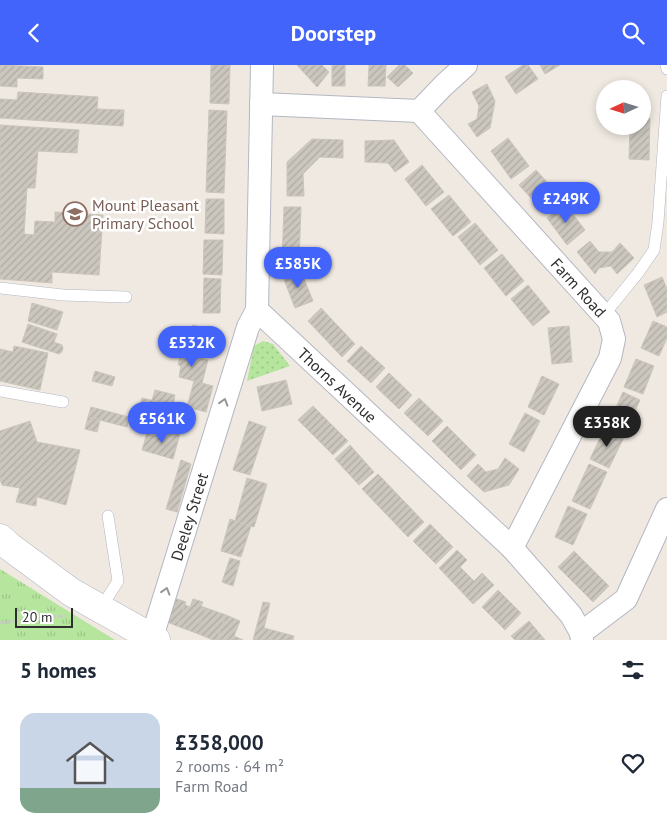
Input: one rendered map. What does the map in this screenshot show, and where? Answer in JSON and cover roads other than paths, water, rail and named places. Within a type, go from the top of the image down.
[{"type":"street","points":[[257,310],[262,65]]},
{"type":"street","points":[[261,104],[419,111],[466,65]]},
{"type":"street","name":"Farm Road","points":[[419,111],[604,315],[609,321],[614,339],[610,359],[512,548]]},
{"type":"street","name":"Thorns Avenue","points":[[257,310],[512,548],[571,615],[582,637]]},
{"type":"street","name":"Deeley Street","points":[[154,639],[248,327],[257,310]]},
{"type":"street","points":[[582,637],[626,599],[667,509]]},
{"type":"street","points":[[3,543],[71,592],[154,639]]},
{"type":"lane","points":[[666,65],[667,69]]},
{"type":"lane","points":[[604,315],[654,250],[658,223],[667,96]]},
{"type":"lane","points":[[0,288],[63,295],[126,297]]},
{"type":"lane","points":[[0,391],[63,402]]},
{"type":"lane","points":[[101,608],[118,581],[108,516]]},
{"type":"place","name":"Mount Pleasant Primary School","points":[[75,214]]}]
